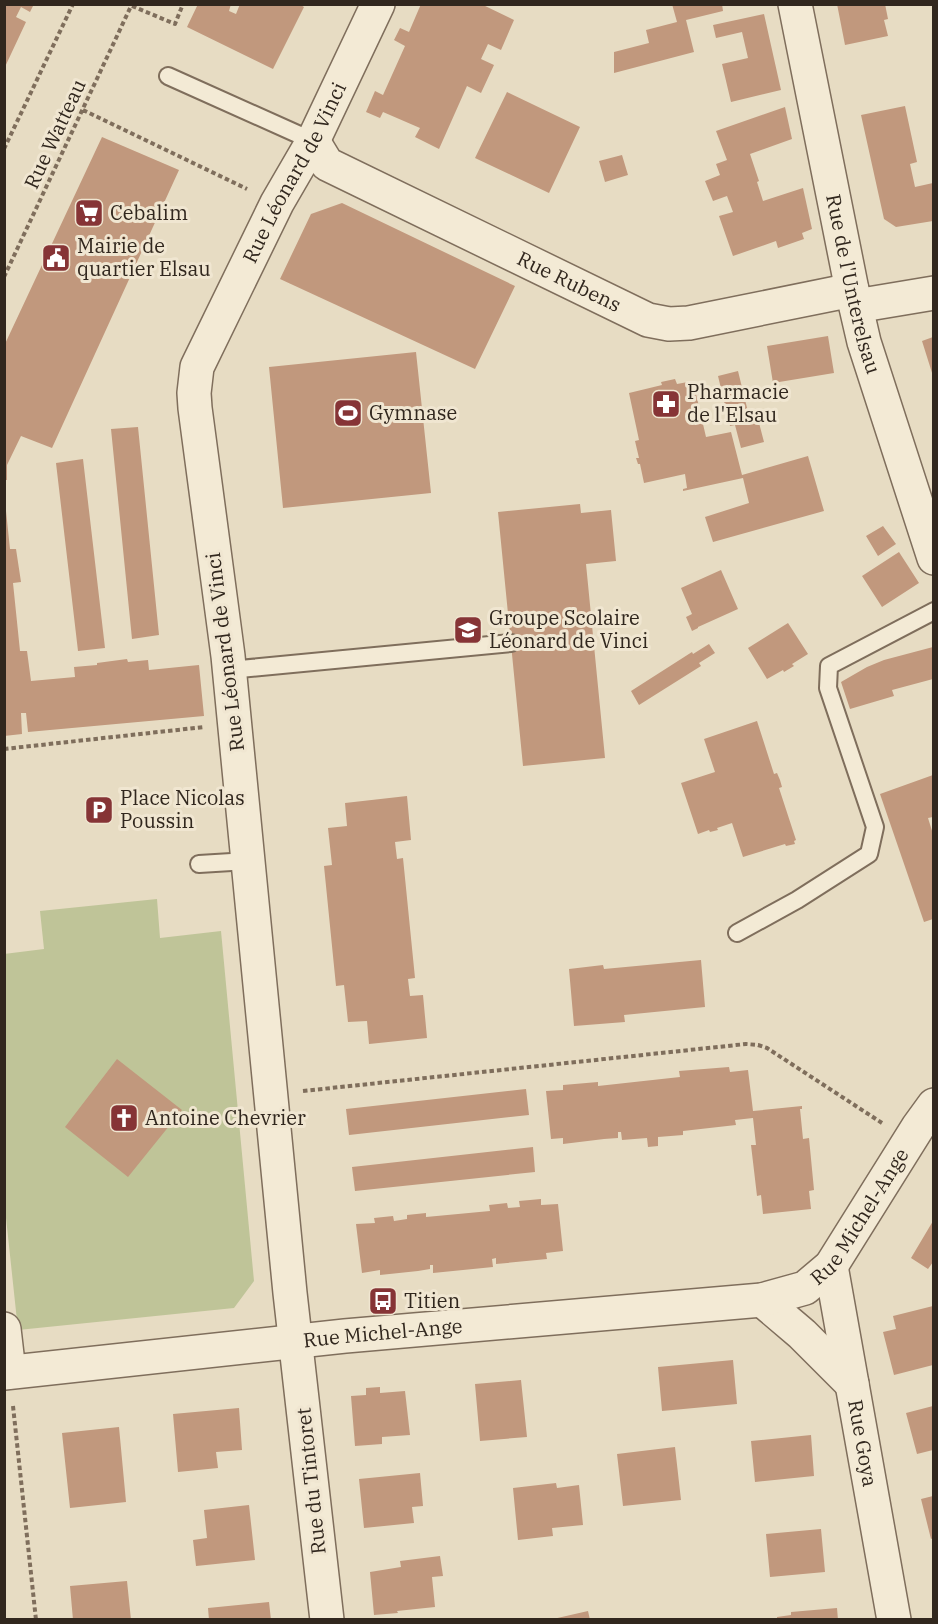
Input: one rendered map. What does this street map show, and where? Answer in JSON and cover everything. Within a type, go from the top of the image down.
[{"type":"street","name":"Rue Léonard de Vinci","points":[[295,1342],[229,670],[194,393],[197,367],[277,203],[313,141],[378,4]]},
{"type":"street","name":"Rue de l'Unterelsau","points":[[795,4],[864,342],[933,558]]},
{"type":"street","name":"Rue Rubens","points":[[313,141],[327,164],[648,320],[669,324],[689,323],[854,298],[933,293]]},
{"type":"street","name":"Rue Michel-Ange","points":[[7,1372],[295,1342],[762,1300],[805,1288],[831,1266],[933,1105]]},
{"type":"street","name":"Rue Goya","points":[[831,1266],[894,1620]]},
{"type":"street","points":[[762,1300],[802,1334],[852,1384]]},
{"type":"street","points":[[4,1329],[7,1372]]},
{"type":"street","name":"Rue du Tintoret","points":[[295,1342],[327,1620]]},
{"type":"lane","points":[[168,76],[313,141]]},
{"type":"lane","points":[[737,933],[797,900],[869,854],[875,827],[828,688],[829,666],[933,611]]},
{"type":"lane","points":[[229,670],[511,643]]},
{"type":"lane","points":[[199,864],[248,861]]},
{"type":"path","name":"Rue Watteau","points":[[4,149],[73,4]]},
{"type":"path","points":[[132,5],[175,24],[183,4]]},
{"type":"path","name":"Rue Watteau","points":[[4,277],[132,5]]},
{"type":"path","points":[[83,110],[277,203]]},
{"type":"path","points":[[4,749],[234,724]]},
{"type":"path","points":[[271,1094],[746,1044],[766,1048],[910,1142]]},
{"type":"path","points":[[7,1372],[36,1620]]},
{"type":"green space","points":[[157,899],[160,938],[221,931],[254,1281],[234,1308],[18,1330],[4,1199],[4,954],[44,949],[40,911]]},
{"type":"building","points":[[4,4],[34,4],[30,12],[21,7],[16,17],[26,22],[4,69]]},
{"type":"building","points":[[198,4],[231,4],[229,11],[236,14],[240,4],[299,4],[304,7],[273,69],[187,27]]},
{"type":"building","points":[[421,4],[481,4],[514,20],[501,50],[488,44],[481,59],[494,65],[481,93],[467,86],[439,149],[415,137],[420,128],[383,112],[380,118],[366,112],[375,91],[383,95],[405,46],[394,40],[400,28],[409,32]]},
{"type":"building","points":[[672,4],[722,4],[723,11],[686,20],[694,52],[614,73],[614,52],[649,43],[646,30],[677,22]]},
{"type":"building","points":[[837,4],[885,4],[888,19],[884,20],[888,36],[845,45]]},
{"type":"building","points":[[764,14],[781,90],[731,102],[722,64],[748,58],[742,32],[716,38],[713,25]]},
{"type":"building","points":[[507,92],[580,127],[549,193],[475,158]]},
{"type":"building","points":[[905,106],[917,162],[910,164],[915,187],[933,183],[933,221],[896,227],[884,219],[861,115]]},
{"type":"building","points":[[785,107],[792,139],[750,154],[763,201],[803,188],[812,229],[802,233],[804,239],[778,248],[776,241],[733,256],[719,216],[733,212],[727,196],[713,201],[705,181],[720,175],[716,164],[727,160],[716,131]]},
{"type":"building","points":[[102,137],[179,170],[52,448],[21,436],[7,465],[7,480],[4,480],[4,346]]},
{"type":"building","points":[[622,155],[628,175],[605,182],[599,161]]},
{"type":"building","points":[[342,203],[515,286],[475,369],[280,279],[311,214]]},
{"type":"building","points":[[828,336],[834,373],[773,383],[767,346]]},
{"type":"building","points":[[933,337],[933,376],[922,341]]},
{"type":"building","name":"Gymnase","points":[[416,352],[431,493],[283,508],[269,367]]},
{"type":"building","points":[[738,371],[750,420],[758,419],[764,442],[741,448],[735,425],[730,426],[718,376]]},
{"type":"building","points":[[675,379],[677,384],[693,381],[706,437],[731,432],[742,475],[808,456],[824,511],[713,542],[705,517],[749,503],[743,478],[683,491],[687,488],[685,474],[644,483],[640,464],[636,458],[639,458],[635,441],[639,440],[629,393],[662,385],[661,382]]},
{"type":"building","points":[[138,427],[159,635],[132,639],[111,429]]},
{"type":"building","points":[[83,459],[105,648],[78,651],[56,463]]},
{"type":"building","points":[[580,504],[581,513],[611,510],[616,561],[586,564],[605,758],[523,766],[498,512]]},
{"type":"building","points":[[4,511],[6,511],[10,549],[16,549],[21,582],[13,583],[20,651],[27,651],[31,681],[75,677],[74,667],[127,659],[128,662],[148,660],[149,670],[199,665],[204,716],[28,732],[26,713],[21,713],[22,734],[4,736]]},
{"type":"building","points":[[883,526],[896,544],[878,556],[866,536]]},
{"type":"building","points":[[899,552],[919,583],[882,607],[862,576]]},
{"type":"building","points":[[721,570],[738,609],[692,631],[686,617],[692,614],[681,588]]},
{"type":"building","points":[[788,623],[808,654],[792,664],[794,666],[767,679],[748,648]]},
{"type":"building","points":[[709,644],[715,653],[699,663],[701,666],[639,705],[631,691],[692,652],[693,654]]},
{"type":"building","points":[[933,647],[933,679],[892,690],[894,696],[850,709],[841,682],[884,660]]},
{"type":"building","points":[[757,721],[774,774],[777,773],[780,780],[782,787],[779,788],[796,840],[795,844],[786,846],[785,844],[743,857],[732,823],[717,828],[718,830],[698,834],[681,783],[715,772],[704,739]]},
{"type":"building","points":[[933,775],[933,817],[928,818],[933,834],[933,919],[924,922],[880,794]]},
{"type":"building","points":[[407,796],[411,840],[395,842],[397,859],[403,858],[415,978],[408,979],[410,996],[423,995],[427,1038],[369,1044],[367,1021],[348,1022],[344,985],[336,986],[324,866],[332,865],[328,828],[347,826],[345,803]]},
{"type":"building","points":[[701,960],[705,1007],[624,1015],[625,1022],[574,1026],[569,969],[603,965],[604,969]]},
{"type":"building","name":"Antoine Chevrier","points":[[117,1059],[182,1110],[128,1177],[65,1127]]},
{"type":"building","points":[[729,1067],[730,1072],[748,1070],[753,1111],[802,1106],[800,1109],[803,1139],[809,1138],[814,1190],[809,1191],[811,1209],[763,1214],[761,1195],[757,1196],[751,1145],[756,1145],[753,1118],[735,1120],[736,1125],[683,1131],[683,1135],[658,1137],[658,1146],[648,1147],[647,1138],[622,1140],[621,1132],[618,1132],[618,1138],[563,1144],[563,1138],[551,1139],[546,1091],[563,1090],[563,1085],[598,1082],[598,1086],[680,1077],[679,1071]]},
{"type":"building","points":[[526,1089],[529,1115],[349,1135],[346,1109]]},
{"type":"building","points":[[533,1147],[535,1172],[355,1191],[352,1167]]},
{"type":"building","points":[[541,1199],[541,1205],[558,1204],[563,1251],[546,1253],[547,1259],[496,1264],[496,1258],[492,1259],[493,1267],[433,1273],[433,1265],[430,1265],[430,1269],[418,1271],[380,1275],[380,1270],[362,1273],[356,1224],[375,1223],[374,1218],[393,1216],[394,1221],[407,1219],[407,1215],[426,1213],[426,1217],[490,1211],[489,1205],[507,1203],[508,1208],[520,1207],[519,1201]]},
{"type":"building","points":[[933,1221],[933,1262],[928,1269],[911,1258]]},
{"type":"building","points":[[933,1306],[933,1365],[894,1375],[883,1332],[896,1329],[893,1316]]},
{"type":"building","points":[[733,1360],[737,1404],[662,1411],[658,1367]]},
{"type":"building","points":[[521,1380],[527,1437],[480,1441],[475,1384]]},
{"type":"building","points":[[380,1387],[380,1393],[405,1391],[410,1435],[382,1437],[382,1444],[355,1446],[351,1396],[366,1395],[366,1388]]},
{"type":"building","points":[[933,1406],[933,1450],[917,1454],[906,1413]]},
{"type":"building","points":[[239,1408],[242,1450],[216,1452],[218,1468],[178,1472],[173,1414]]},
{"type":"building","points":[[119,1427],[126,1502],[70,1508],[62,1433]]},
{"type":"building","points":[[811,1435],[814,1476],[755,1482],[751,1441]]},
{"type":"building","points":[[675,1447],[681,1500],[623,1506],[617,1454]]},
{"type":"building","points":[[420,1473],[423,1506],[412,1507],[414,1523],[364,1528],[359,1479]]},
{"type":"building","points":[[556,1483],[557,1488],[579,1485],[583,1525],[552,1528],[553,1536],[518,1540],[513,1488]]},
{"type":"building","points":[[933,1496],[933,1538],[931,1539],[921,1499]]},
{"type":"building","points":[[249,1505],[255,1560],[196,1566],[193,1540],[207,1538],[204,1510]]},
{"type":"building","points":[[821,1529],[825,1572],[770,1577],[766,1534]]},
{"type":"building","points":[[440,1556],[443,1576],[432,1577],[435,1607],[374,1615],[370,1572],[401,1567],[400,1561]]},
{"type":"building","points":[[127,1581],[131,1620],[73,1620],[70,1586]]},
{"type":"building","points":[[269,1602],[271,1620],[209,1620],[208,1608]]},
{"type":"building","points":[[837,1608],[838,1620],[777,1620],[777,1617],[791,1615],[791,1612]]},
{"type":"building","points":[[588,1611],[590,1620],[553,1620],[553,1619]]},
{"type":"place","name":"Cebalim","points":[[89,213]]},
{"type":"place","name":"Mairie de quartier Elsau","points":[[56,258]]},
{"type":"place","name":"Pharmacie de l'Elsau","points":[[666,404]]},
{"type":"place","name":"Gymnase","points":[[348,413]]},
{"type":"place","name":"Groupe Scolaire Léonard de Vinci","points":[[468,630]]},
{"type":"place","name":"Place Nicolas Poussin","points":[[99,810]]},
{"type":"place","name":"Antoine Chevrier","points":[[124,1118]]},
{"type":"place","name":"Titien","points":[[383,1301]]}]
